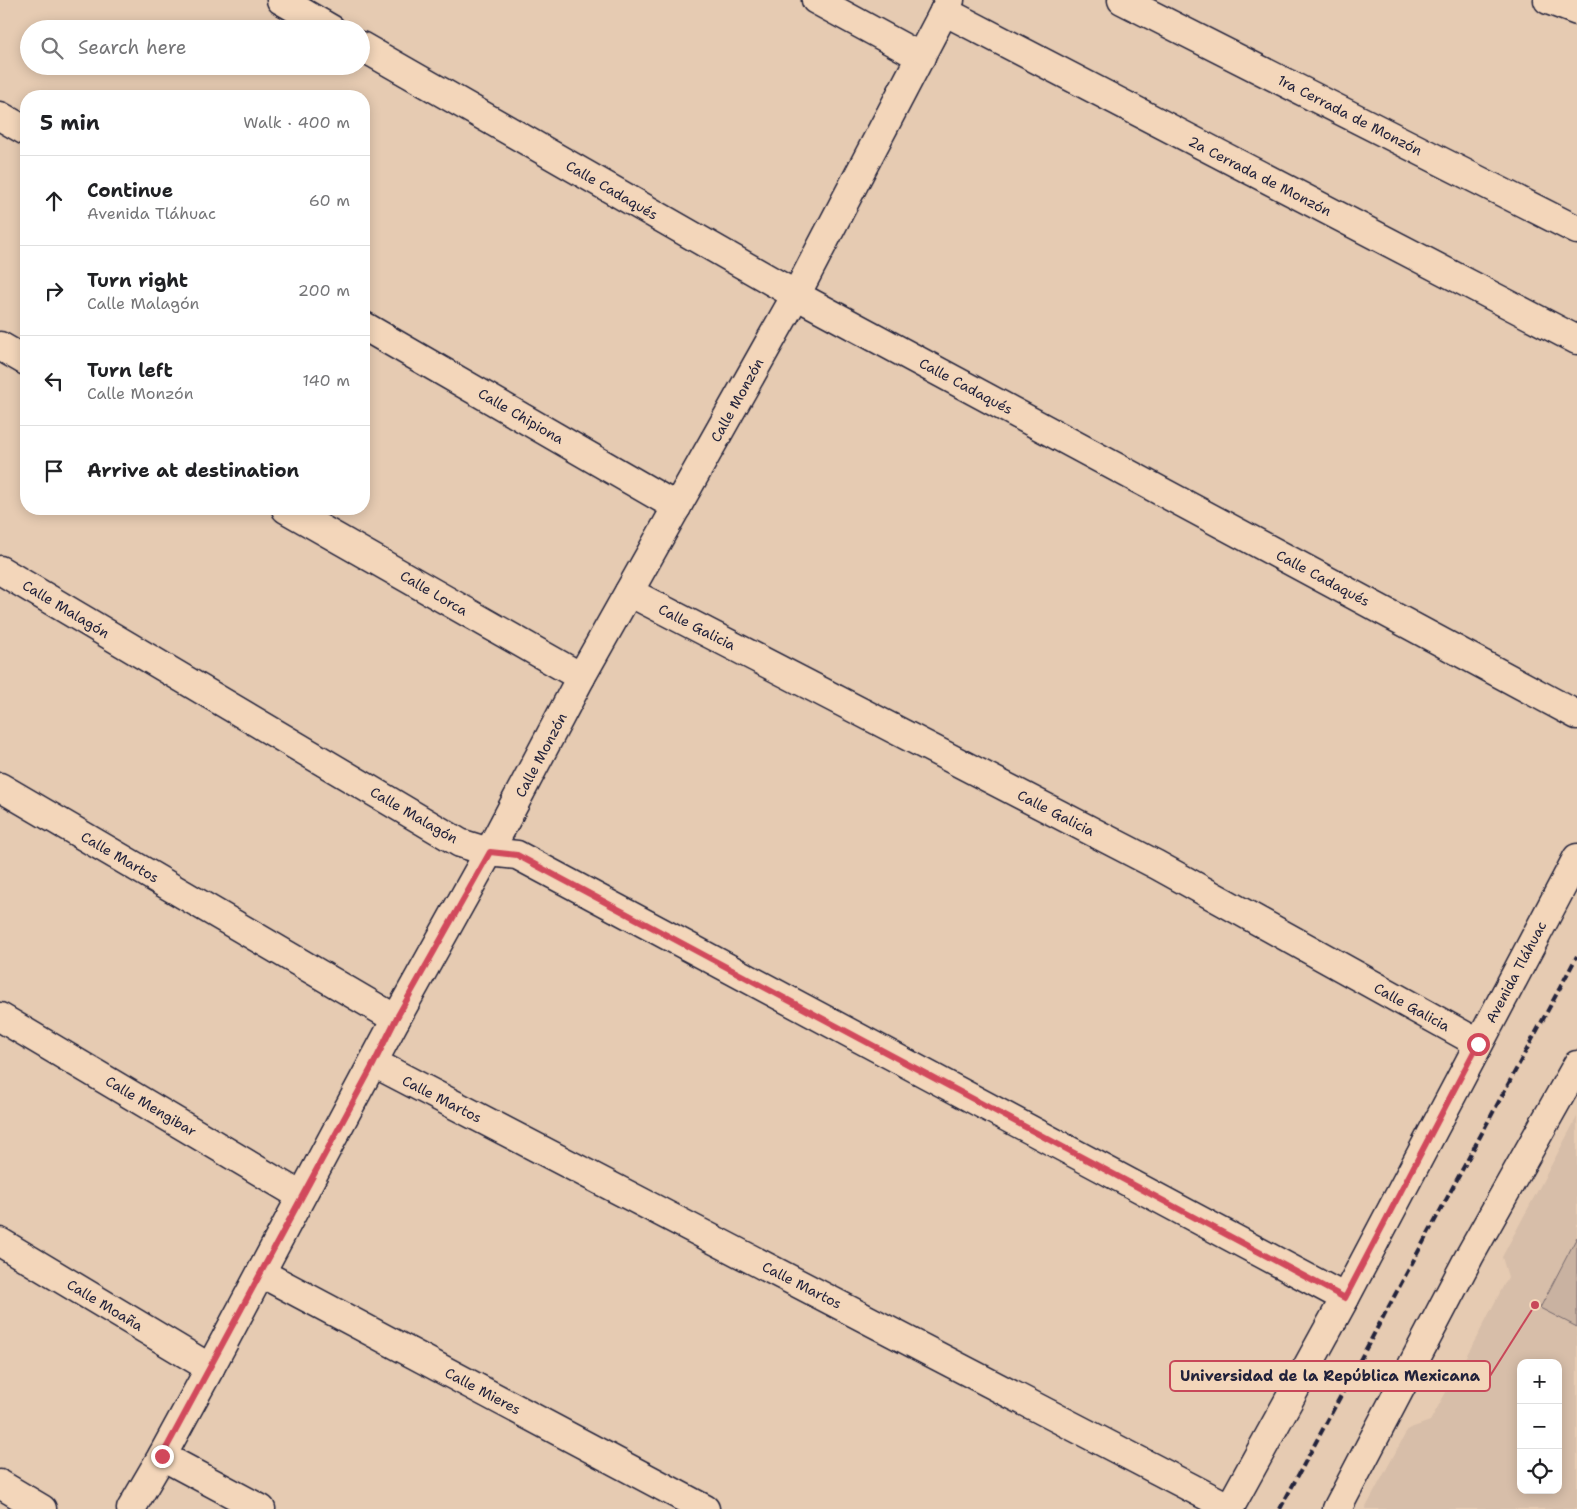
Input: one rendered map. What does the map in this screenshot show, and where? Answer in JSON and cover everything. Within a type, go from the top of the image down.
[{"type":"street","points":[[281,0],[315,20]]},
{"type":"street","points":[[816,0],[921,57]]},
{"type":"street","name":"1ra Cerrada de Monzón","points":[[1122,0],[1577,230]]},
{"type":"street","points":[[1548,0],[1577,10]]},
{"type":"street","name":"Calle Monzón","points":[[131,1509],[210,1368],[396,1019],[490,852],[582,677],[796,295],[947,6]]},
{"type":"street","name":"2a Cerrada de Monzón","points":[[947,6],[1577,340]]},
{"type":"street","name":"Calle Cadaqués","points":[[370,51],[796,295],[1577,715]]},
{"type":"street","points":[[0,116],[20,128]]},
{"type":"street","name":"Calle Chipiona","points":[[370,329],[677,507]]},
{"type":"street","points":[[0,346],[20,358]]},
{"type":"street","name":"Calle Lorca","points":[[297,515],[582,677]]},
{"type":"street","name":"Calle Malagón","points":[[0,570],[460,843],[490,852],[517,855],[1345,1298]]},
{"type":"street","name":"Calle Galicia","points":[[629,592],[1157,865],[1478,1044]]},
{"type":"street","name":"Calle Martos","points":[[0,787],[396,1019]]},
{"type":"street","name":"Avenida Tláhuac","points":[[1230,1508],[1345,1298],[1577,858]]},
{"type":"street","name":"Calle Mengibar","points":[[0,1017],[301,1196]]},
{"type":"street","name":"Calle Martos","points":[[374,1063],[1230,1508]]},
{"type":"street","points":[[1337,1509],[1469,1257],[1577,1065]]},
{"type":"street","name":"Calle Moaña","points":[[0,1242],[210,1368]]},
{"type":"street","name":"Calle Mieres","points":[[261,1273],[705,1509]]},
{"type":"street","points":[[162,1456],[261,1509]]},
{"type":"street","points":[[0,1484],[42,1509]]},
{"type":"shaded area","points":[[1577,1117],[1577,1509],[1365,1509],[1408,1429],[1430,1421],[1508,1277],[1502,1257]]},
{"type":"shaded area","points":[[1577,1237],[1577,1327],[1540,1308]]},
{"type":"railway","points":[[1280,1509],[1577,956]]},
{"type":"place","name":"Universidad de la República Mexicana","points":[[1535,1305]]},
{"type":"route","points":[[162,1456],[396,1019],[490,852],[517,855],[1345,1298],[1478,1044]]}]
